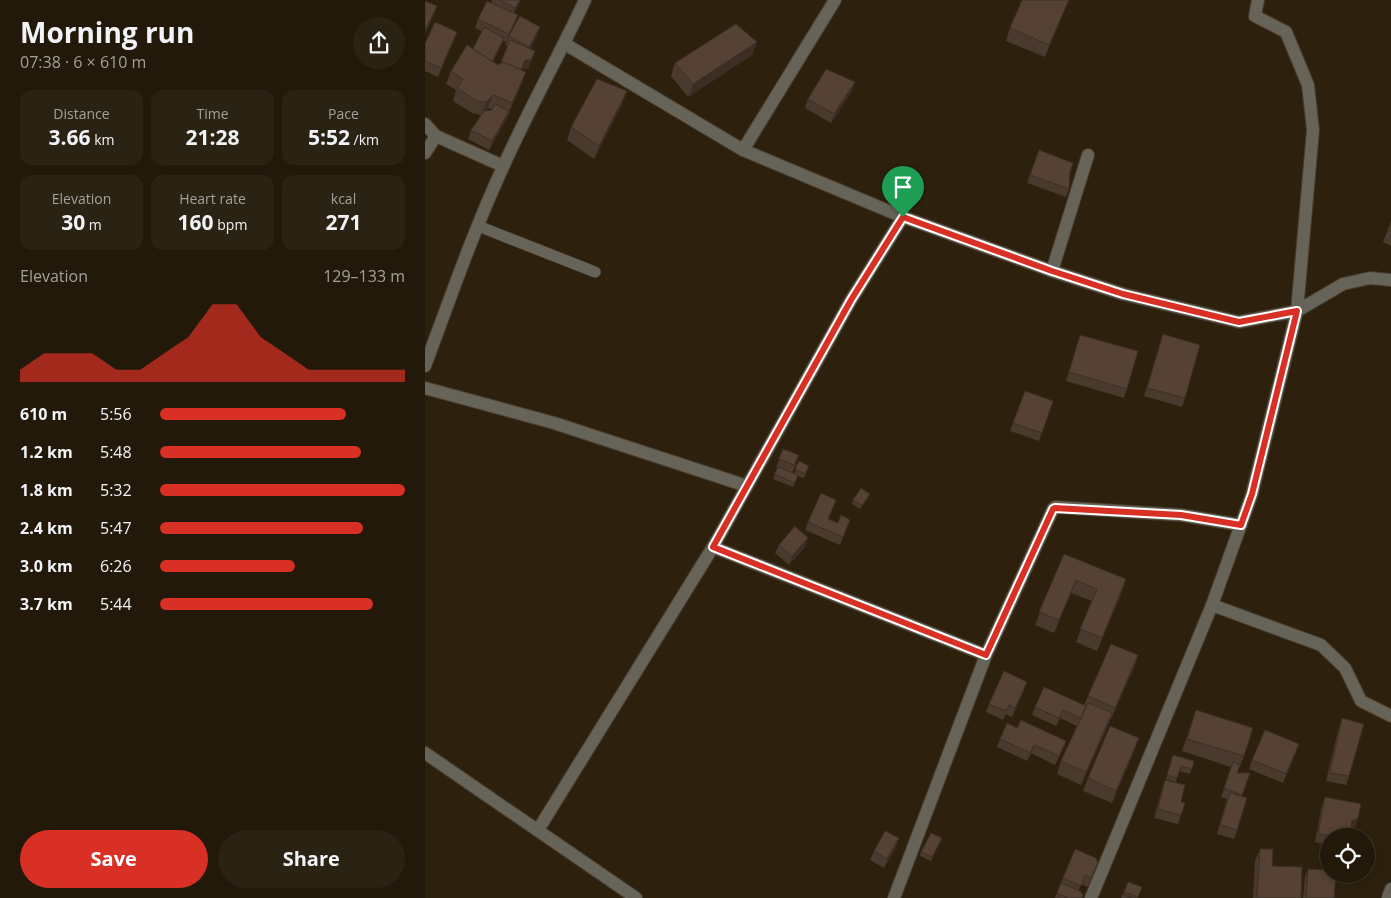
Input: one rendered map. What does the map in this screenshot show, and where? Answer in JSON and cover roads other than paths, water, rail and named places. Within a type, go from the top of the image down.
[{"type":"street","points":[[425,366],[503,166],[565,44],[585,0]]},
{"type":"street","points":[[743,150],[835,0]]},
{"type":"street","points":[[1091,898],[1212,605],[1252,494],[1297,311],[1313,130],[1308,85],[1287,32],[1255,16],[1258,0]]},
{"type":"street","points":[[565,44],[743,150],[903,217],[1052,271],[1123,294],[1239,322],[1297,311],[1343,284],[1370,278],[1391,280]]},
{"type":"street","points":[[425,124],[436,136],[503,166]]},
{"type":"street","points":[[425,153],[436,136]]},
{"type":"street","points":[[1052,271],[1088,155]]},
{"type":"street","points":[[538,830],[713,547],[851,300],[903,217]]},
{"type":"street","points":[[425,388],[554,423],[747,486]]},
{"type":"street","points":[[894,898],[986,655],[1053,509],[1181,515],[1241,525]]},
{"type":"street","points":[[713,547],[986,655]]},
{"type":"street","points":[[1212,605],[1321,645],[1345,668],[1361,701],[1391,716]]},
{"type":"street","points":[[425,753],[636,898]]},
{"type":"street","points":[[1388,898],[1391,889]]},
{"type":"lane","points":[[478,226],[595,272]]}]
